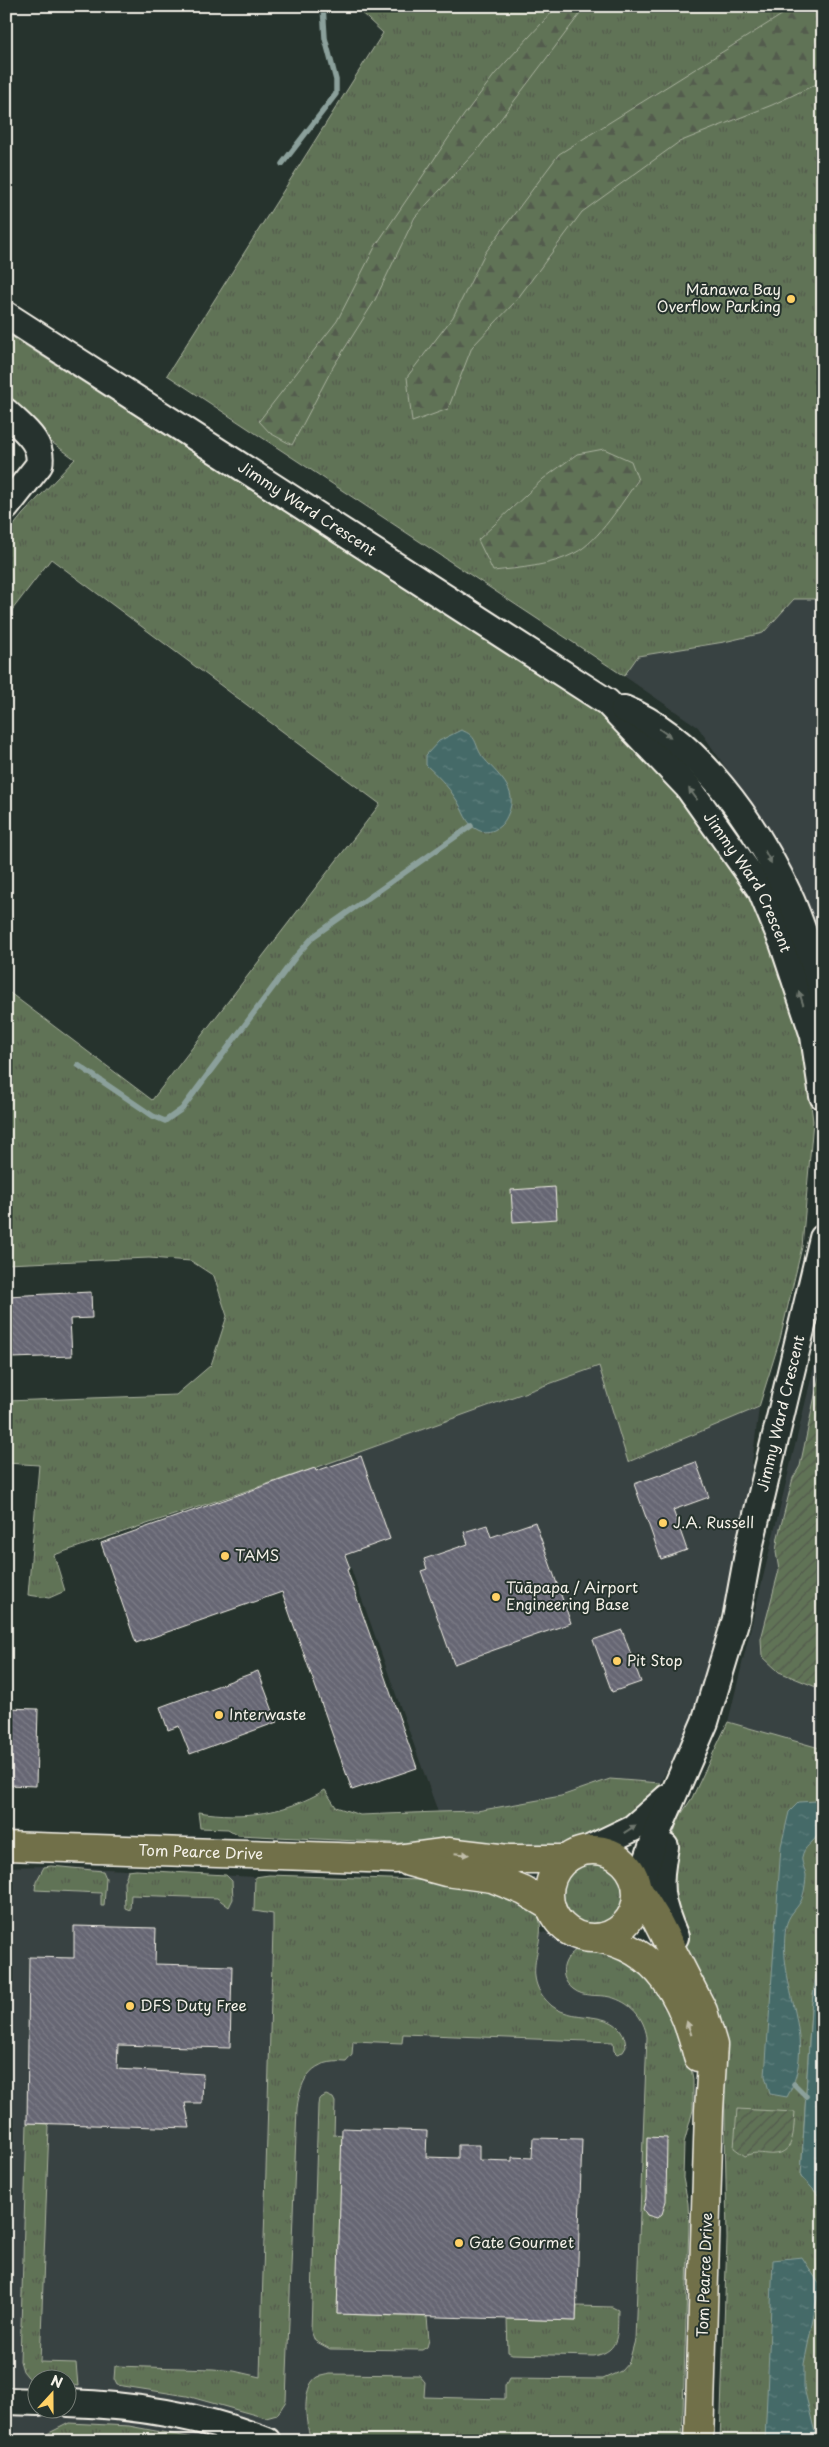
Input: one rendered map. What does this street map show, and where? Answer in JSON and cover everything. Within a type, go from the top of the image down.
[{"type":"main road","name":"Tom Pearce Drive","points":[[6,1846],[396,1859],[448,1852],[508,1859],[576,1854]]},
{"type":"main road","points":[[601,1850],[620,1859],[634,1875],[638,1890],[637,1904],[632,1917],[622,1928],[610,1935],[596,1938],[582,1937],[569,1931],[559,1922],[551,1907],[550,1884],[556,1870],[576,1854],[601,1850]]},
{"type":"main road","name":"Tom Pearce Drive","points":[[396,1859],[446,1872],[492,1878],[524,1891],[551,1907]]},
{"type":"main road","name":"Tom Pearce Drive","points":[[638,1890],[656,1919],[703,2011],[713,2045],[714,2056],[709,2110],[699,2441]]},
{"type":"main road","name":"Tom Pearce Drive","points":[[596,1938],[612,1941],[637,1952],[656,1967],[666,1980],[689,2027],[709,2110]]},
{"type":"street","name":"Jimmy Ward Crescent","points":[[6,315],[607,702],[646,720],[682,746],[713,778],[744,816],[789,896],[823,992]]},
{"type":"street","points":[[6,412],[39,448],[41,456],[39,464],[6,507]]},
{"type":"street","name":"Jimmy Ward Crescent","points":[[607,702],[688,787],[760,890],[783,943],[814,1036],[823,1096]]},
{"type":"street","name":"Jimmy Ward Crescent","points":[[638,1890],[656,1835],[705,1722],[736,1620],[749,1548],[823,1238]]},
{"type":"street","name":"Jimmy Ward Crescent","points":[[576,1854],[633,1828],[675,1790]]},
{"type":"street","points":[[675,1790],[662,1860],[660,1891],[664,1913],[689,1968],[703,2011]]},
{"type":"street","points":[[6,2401],[28,2402]]},
{"type":"street","points":[[78,2404],[133,2407],[164,2412],[267,2441]]},
{"type":"shaded area","points":[[794,599],[823,599],[823,958],[781,849],[698,727],[624,676],[638,656],[763,633]]},
{"type":"shaded area","points":[[823,1330],[823,1749],[728,1722]]},
{"type":"shaded area","points":[[600,1365],[628,1461],[759,1407],[749,1488],[729,1584],[692,1722],[660,1783],[610,1779],[561,1796],[477,1811],[438,1812],[315,1468]]},
{"type":"shaded area","points":[[51,1866],[255,1877],[467,1881],[539,1917],[540,1931],[585,1945],[693,2079],[693,2110],[684,2143],[683,2178],[688,2203],[689,2224],[682,2441],[6,2441],[6,1867]]},
{"type":"green space","points":[[354,6],[823,6],[823,599],[794,599],[763,633],[724,642],[638,656],[624,676],[167,375],[383,33]]},
{"type":"green space","points":[[554,6],[586,6],[478,149],[415,217],[375,300],[333,367],[292,445],[270,433],[259,421],[337,321],[376,245],[464,115],[495,74],[553,11]]},
{"type":"green space","points":[[796,6],[823,6],[823,81],[772,105],[679,142],[582,212],[515,302],[472,347],[448,409],[412,422],[407,377],[453,317],[485,253],[559,154]]},
{"type":"green space","points":[[6,333],[618,725],[701,814],[751,898],[790,995],[808,1080],[813,1121],[802,1247],[780,1339],[759,1407],[628,1462],[599,1366],[315,1468],[54,1555],[65,1591],[49,1598],[28,1595],[39,1465],[6,1463],[6,1401],[176,1395],[211,1365],[227,1316],[214,1276],[191,1261],[149,1258],[6,1264],[6,990],[152,1100],[380,804],[51,559],[6,618],[6,535],[23,514],[75,459],[29,426],[6,402]]},
{"type":"green space","points":[[604,449],[631,461],[638,480],[593,540],[575,553],[555,561],[535,566],[493,571],[478,540],[543,479],[577,454]]},
{"type":"green space","points":[[823,1358],[823,1689],[821,1689],[779,1672],[762,1656],[761,1639],[779,1570],[776,1552],[778,1537],[793,1478],[800,1466]]},
{"type":"green space","points":[[728,1722],[823,1749],[823,1958],[816,1976],[811,2010],[801,2176],[823,2200],[823,2441],[720,2441],[727,2239],[724,2068],[676,1935],[669,1849],[678,1819],[692,1798]]},
{"type":"green space","points":[[610,1779],[660,1783],[645,1805],[597,1837],[555,1851],[238,1835],[228,1829],[200,1828],[198,1812],[232,1815],[264,1813],[294,1805],[325,1790],[336,1807],[360,1815],[477,1811],[561,1796]]},
{"type":"green space","points":[[593,1861],[611,1866],[616,1870],[620,1875],[625,1893],[620,1911],[616,1916],[611,1920],[593,1925],[575,1920],[570,1916],[566,1911],[561,1893],[566,1875],[570,1870],[575,1866]]},
{"type":"green space","points":[[44,1867],[103,1871],[106,1878],[104,1906],[101,1906],[101,1893],[35,1890],[36,1882]]},
{"type":"green space","points":[[128,1871],[226,1875],[232,1881],[233,1899],[229,1907],[217,1898],[131,1895],[130,1910],[125,1908],[124,1882]]},
{"type":"green space","points":[[269,1875],[479,1882],[537,1912],[540,1923],[540,1935],[535,1970],[536,1982],[541,1994],[552,2006],[562,2011],[573,2015],[608,2021],[617,2026],[623,2034],[626,2047],[623,2052],[617,2054],[614,2051],[613,2042],[403,2034],[402,2043],[353,2041],[352,2055],[346,2062],[325,2064],[310,2072],[302,2087],[297,2108],[286,2401],[277,2415],[266,2418],[187,2396],[117,2385],[114,2379],[115,2366],[213,2369],[234,2371],[260,2377],[273,1914],[254,1911],[255,1877]]},
{"type":"green space","points":[[585,1945],[597,1945],[653,1975],[689,2057],[693,2079],[693,2110],[684,2143],[683,2178],[688,2203],[689,2224],[682,2441],[312,2441],[306,2417],[308,2389],[312,2382],[320,2376],[329,2374],[419,2375],[425,2382],[424,2397],[505,2399],[505,2386],[509,2378],[603,2379],[621,2371],[629,2362],[635,2340],[647,2037],[643,2023],[630,2007],[610,1997],[582,1994],[567,1983],[563,1970],[565,1964],[572,1953]]},
{"type":"green space","points":[[326,2095],[333,2098],[335,2102],[334,2135],[342,2136],[337,2314],[427,2317],[429,2340],[427,2347],[422,2350],[330,2349],[315,2341],[311,2331],[318,2105],[319,2099]]},
{"type":"green space","points":[[737,2109],[795,2112],[793,2134],[788,2147],[777,2154],[756,2153],[745,2156],[734,2148]]},
{"type":"green space","points":[[27,2123],[48,2124],[40,2362],[76,2363],[77,2370],[28,2370],[28,2377],[23,2371],[20,2361]]},
{"type":"green space","points":[[577,2306],[612,2307],[618,2310],[616,2340],[609,2350],[594,2356],[512,2354],[508,2352],[507,2319],[576,2321]]},
{"type":"green space","points":[[69,2423],[129,2426],[188,2437],[196,2441],[33,2441]]},
{"type":"water","points":[[461,730],[473,738],[482,756],[509,789],[511,805],[508,814],[502,824],[492,831],[480,831],[470,824],[449,790],[426,765],[426,755],[439,741]]},
{"type":"water","points":[[816,1801],[823,1810],[822,1819],[817,1836],[803,1853],[802,1861],[806,1875],[804,1892],[786,1927],[787,1971],[799,2033],[796,2075],[787,2097],[770,2094],[765,2076],[781,1846],[789,1812],[799,1802]]},
{"type":"water","points":[[823,1958],[823,2200],[801,2176],[811,2010],[816,1976]]},
{"type":"water","points":[[802,2257],[820,2285],[804,2364],[804,2388],[817,2441],[765,2441],[773,2260]]},
{"type":"building","points":[[555,1187],[557,1219],[513,1222],[511,1190]]},
{"type":"building","points":[[91,1292],[92,1318],[70,1319],[72,1356],[12,1358],[10,1322],[6,1322],[6,1296]]},
{"type":"building","points":[[361,1456],[390,1539],[345,1555],[350,1568],[347,1570],[417,1768],[352,1790],[282,1592],[136,1643],[101,1543],[315,1468],[316,1471]]},
{"type":"building","name":"J.A. Russell","points":[[696,1462],[709,1497],[673,1510],[687,1550],[661,1559],[634,1484]]},
{"type":"building","name":"Tūāpapa / Airport Engineering Base","points":[[535,1522],[571,1623],[454,1664],[421,1571],[427,1569],[424,1559],[468,1544],[464,1532],[487,1525],[491,1537]]},
{"type":"building","name":"Pit Stop","points":[[622,1630],[641,1682],[612,1692],[593,1640]]},
{"type":"building","name":"Interwaste","points":[[258,1671],[277,1722],[190,1754],[179,1726],[168,1730],[160,1707]]},
{"type":"building","points":[[6,1708],[38,1709],[36,1786],[6,1785]]},
{"type":"building","name":"DFS Duty Free","points":[[74,1926],[156,1928],[155,1964],[232,1966],[230,2048],[118,2045],[117,2069],[203,2074],[202,2103],[185,2103],[190,2128],[27,2123],[29,1957],[74,1958]]},
{"type":"building","name":"Gate Gourmet","points":[[342,2128],[427,2131],[426,2157],[458,2158],[458,2145],[479,2145],[479,2160],[512,2161],[512,2157],[532,2158],[533,2138],[582,2139],[576,2321],[337,2314]]},
{"type":"building","points":[[647,2137],[667,2138],[666,2201],[662,2214],[657,2218],[647,2215],[643,2209],[646,2198]]},
{"type":"waterway","points":[[282,164],[336,94],[336,80],[325,38],[323,6]]},
{"type":"waterway","points":[[78,1065],[153,1116],[165,1121],[182,1109],[297,955],[314,936],[471,826]]},
{"type":"waterway","points":[[794,2084],[806,2096]]},
{"type":"place","name":"Mānawa Bay Overflow Parking","points":[[791,299]]},
{"type":"place","name":"J.A. Russell","points":[[663,1523]]},
{"type":"place","name":"TAMS","points":[[225,1556]]},
{"type":"place","name":"Tūāpapa / Airport Engineering Base","points":[[496,1597]]},
{"type":"place","name":"Pit Stop","points":[[617,1661]]},
{"type":"place","name":"Interwaste","points":[[219,1715]]},
{"type":"place","name":"DFS Duty Free","points":[[130,2006]]},
{"type":"place","name":"Gate Gourmet","points":[[459,2243]]}]
